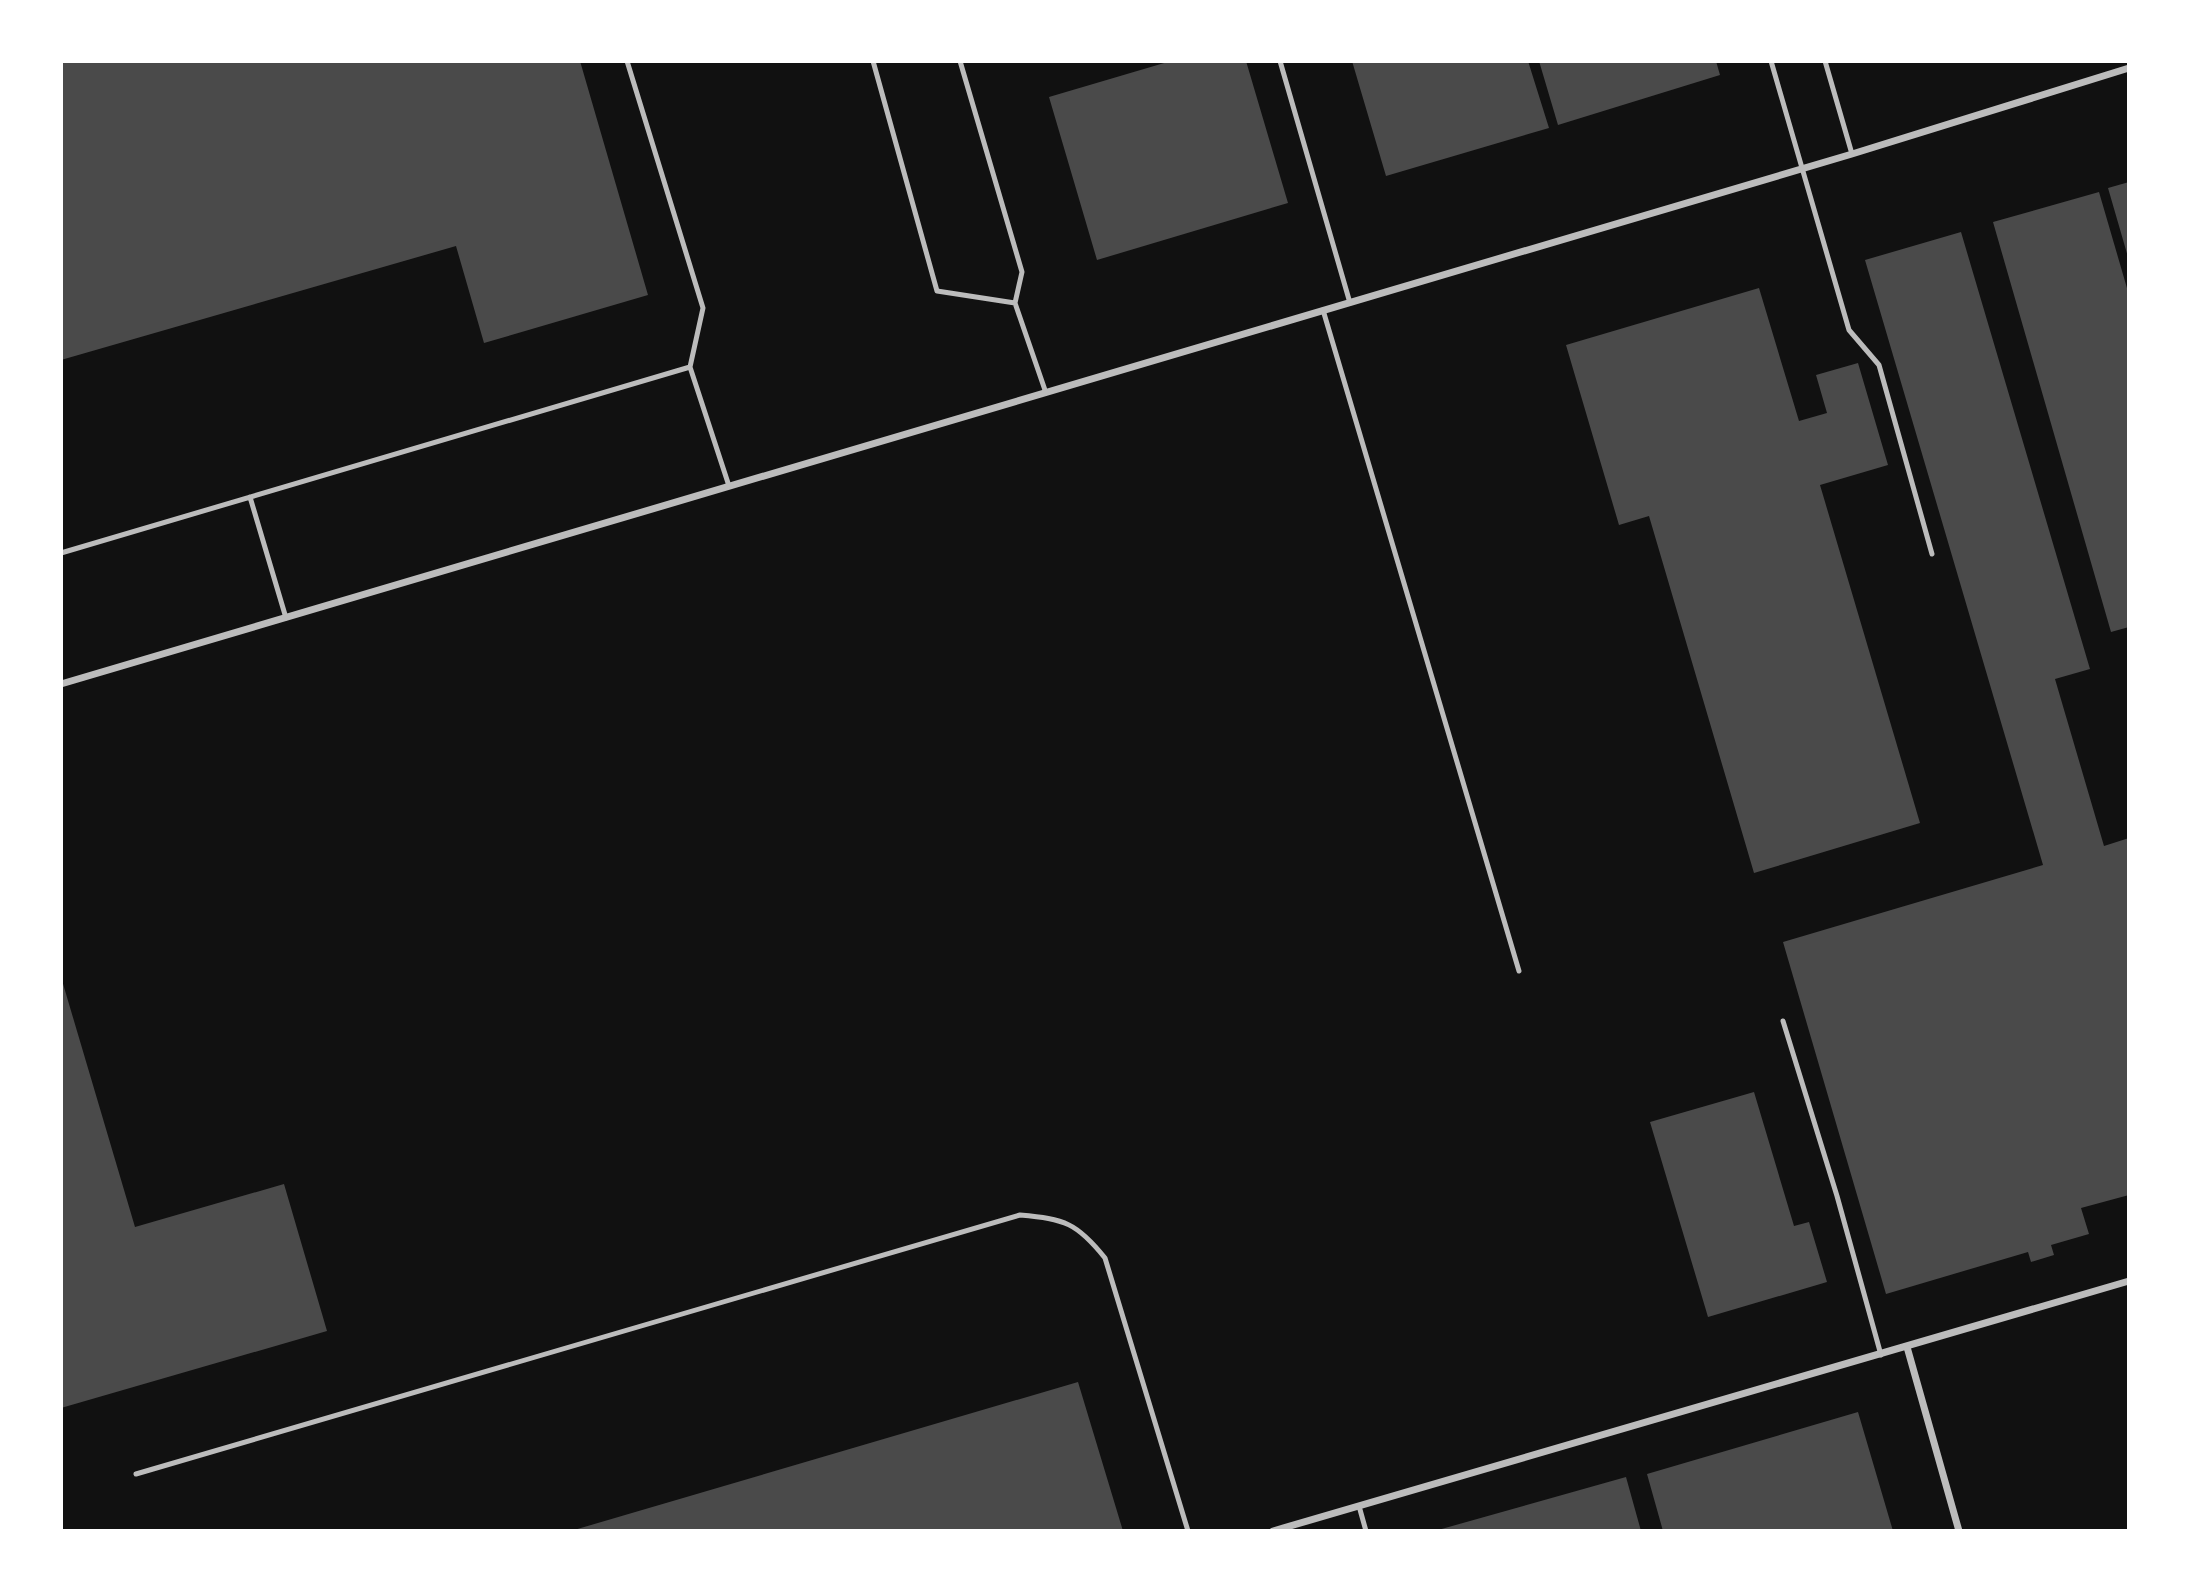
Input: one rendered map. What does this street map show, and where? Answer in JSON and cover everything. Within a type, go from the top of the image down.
[{"type":"street","points":[[61,684],[1802,169],[2129,68]]},
{"type":"street","points":[[1273,1531],[2129,1281]]},
{"type":"street","points":[[1907,1347],[1959,1531]]},
{"type":"lane","points":[[627,61],[703,308],[690,367],[729,486]]},
{"type":"lane","points":[[873,61],[937,290],[1015,303]]},
{"type":"lane","points":[[960,61],[1022,272],[1015,303],[1045,393]]},
{"type":"lane","points":[[1279,61],[1350,303]]},
{"type":"lane","points":[[1771,61],[1849,330],[1880,365],[1932,555]]},
{"type":"lane","points":[[1825,61],[1852,154]]},
{"type":"lane","points":[[1323,310],[1519,971]]},
{"type":"lane","points":[[61,553],[690,367]]},
{"type":"lane","points":[[250,497],[286,618]]},
{"type":"lane","points":[[1783,1021],[1837,1196],[1881,1355]]},
{"type":"lane","points":[[136,1474],[1020,1215],[1056,1218],[1085,1233],[1105,1258],[1188,1531]]},
{"type":"lane","points":[[1359,1506],[1366,1531]]},
{"type":"building","points":[[61,61],[580,61],[648,295],[484,343],[456,246],[61,360]]},
{"type":"building","points":[[1171,61],[1246,61],[1288,203],[1097,260],[1049,97]]},
{"type":"building","points":[[1352,61],[1528,61],[1549,128],[1386,176]]},
{"type":"building","points":[[1539,61],[1716,61],[1720,75],[1558,125]]},
{"type":"building","points":[[2129,182],[2129,257],[2128,257],[2108,188]]},
{"type":"building","points":[[2099,192],[2129,295],[2129,627],[2111,632],[1993,222]]},
{"type":"building","points":[[1961,232],[2090,669],[2055,679],[2104,846],[2129,838],[2129,1195],[2081,1208],[2089,1234],[2051,1245],[2054,1255],[2031,1262],[2028,1252],[1886,1294],[1783,942],[2043,865],[1865,260]]},
{"type":"building","points":[[1759,288],[1799,421],[1827,413],[1816,375],[1858,363],[1888,465],[1820,485],[1920,823],[1754,873],[1649,516],[1619,525],[1566,345]]},
{"type":"building","points":[[61,977],[135,1227],[284,1184],[327,1331],[61,1408]]},
{"type":"building","points":[[1754,1092],[1794,1226],[1809,1222],[1827,1282],[1708,1317],[1650,1122]]},
{"type":"building","points":[[1078,1382],[1123,1531],[574,1531],[574,1530]]},
{"type":"building","points":[[1858,1412],[1893,1531],[1663,1531],[1647,1474]]},
{"type":"building","points":[[1626,1477],[1641,1531],[1438,1531],[1438,1530]]}]
